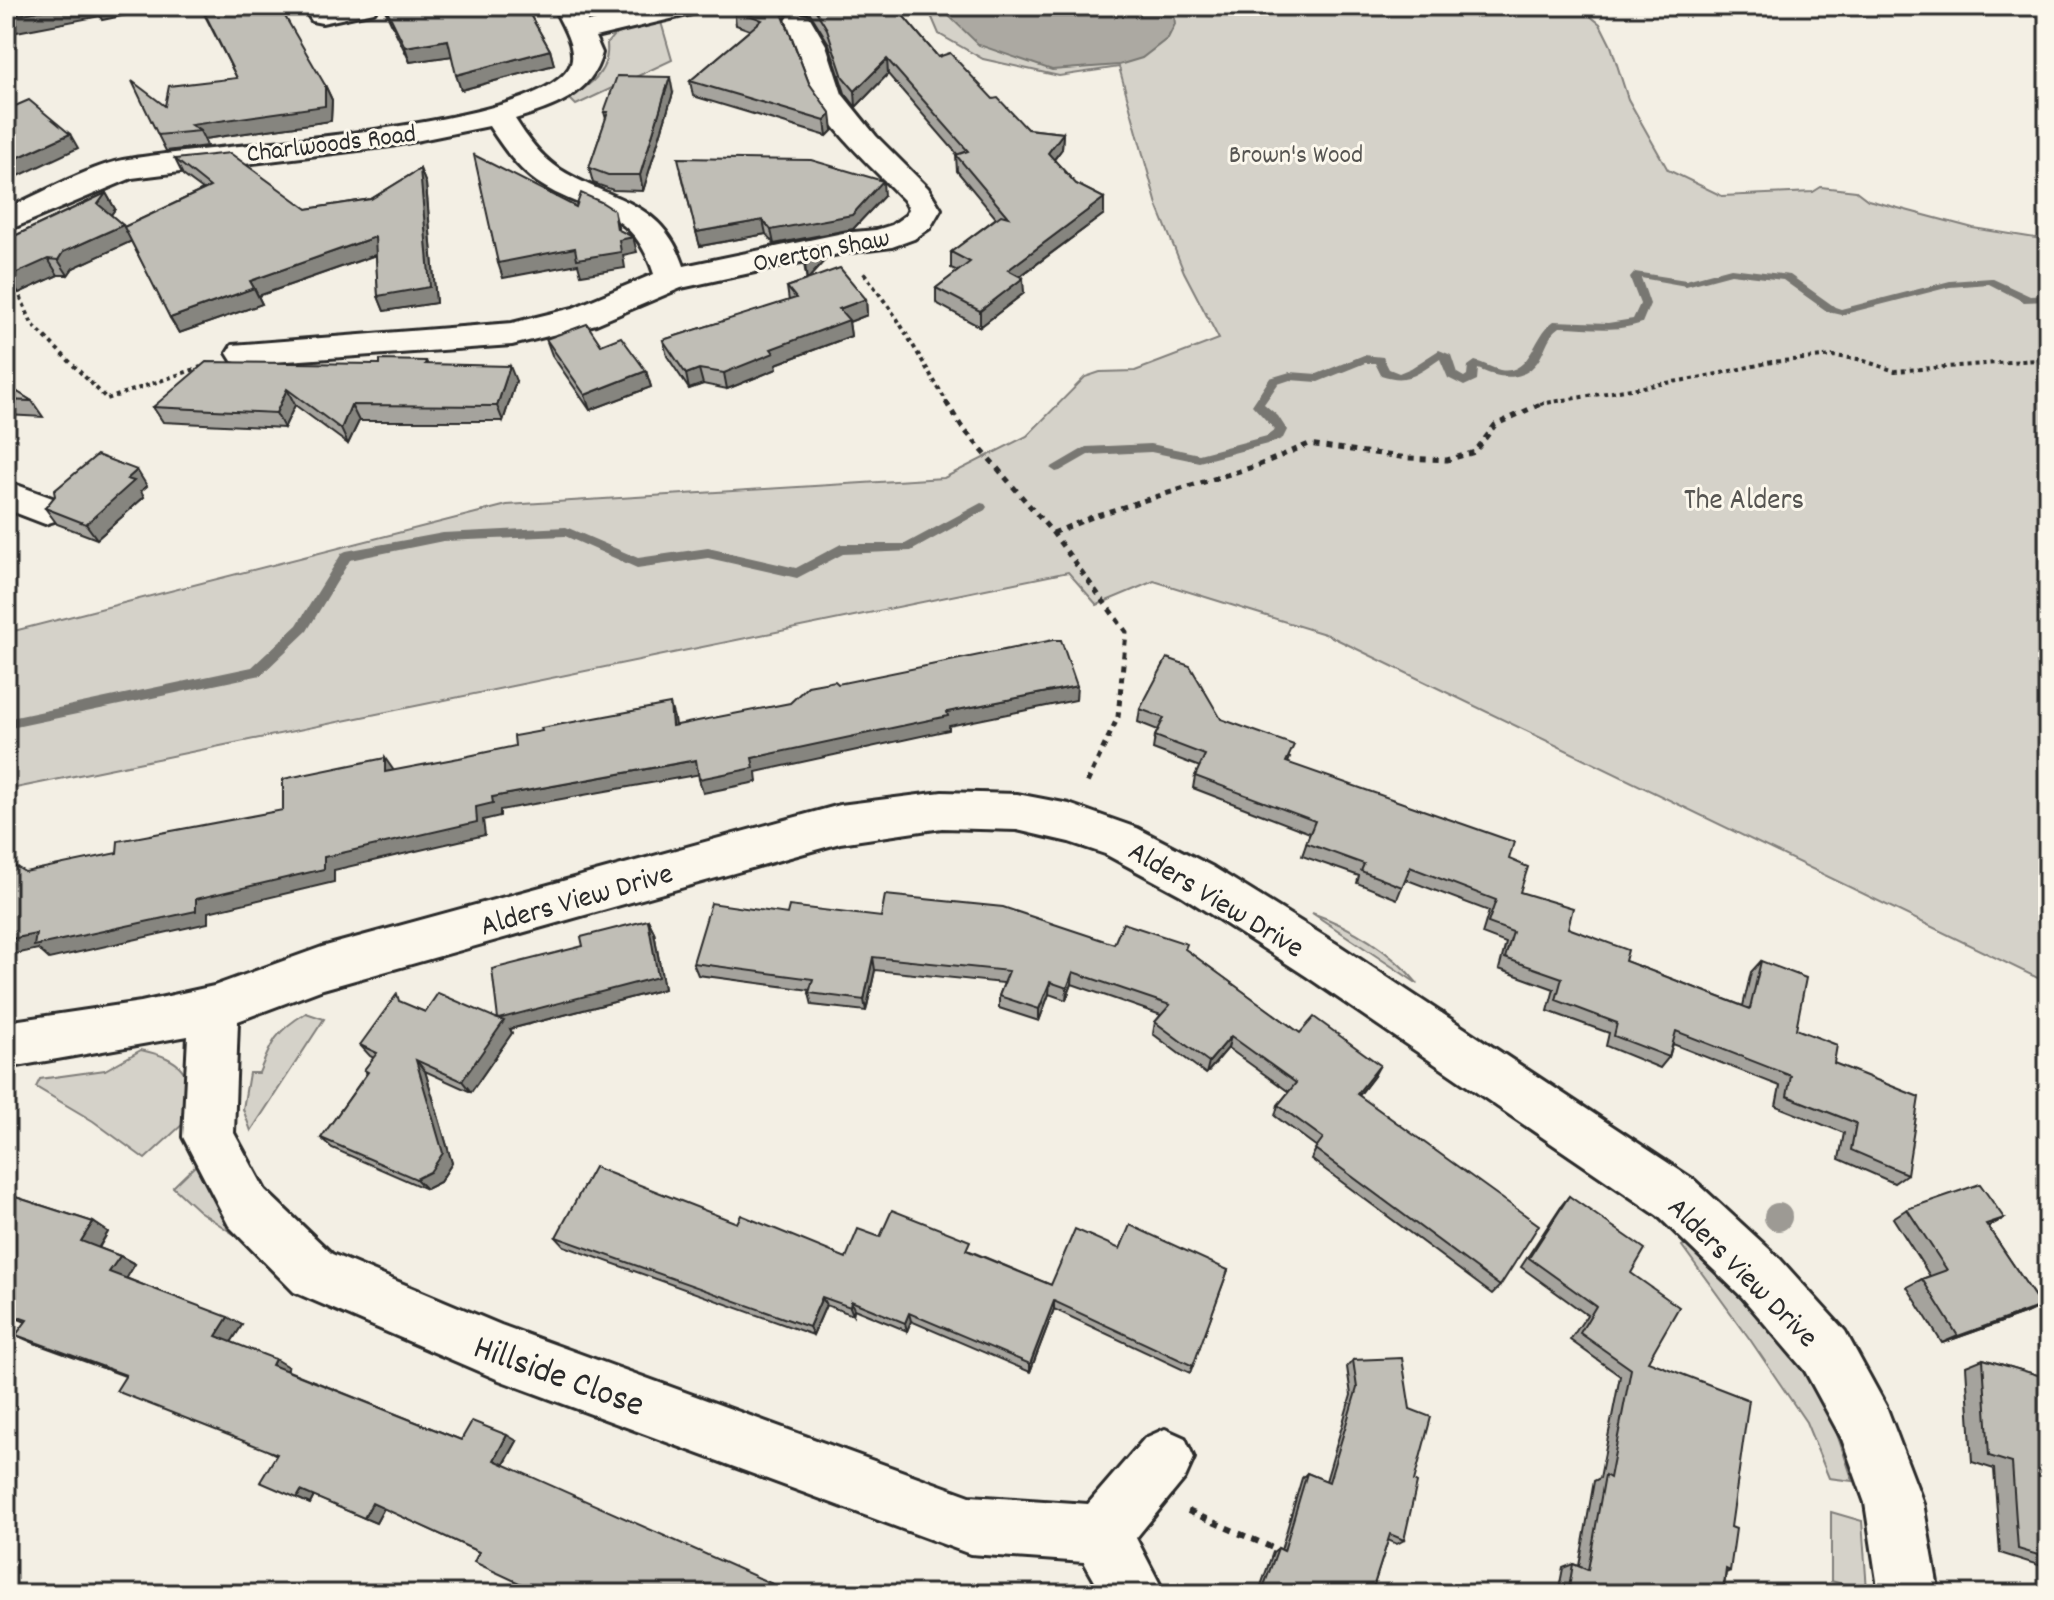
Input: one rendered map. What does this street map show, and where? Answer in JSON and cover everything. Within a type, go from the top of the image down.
[{"type":"street","points":[[322,15],[364,6]]},
{"type":"street","points":[[573,19],[690,6]]},
{"type":"street","name":"Charlwoods Road","points":[[6,221],[125,169],[391,137],[497,115],[535,103],[564,88],[583,71],[588,53],[573,19]]},
{"type":"street","name":"Overton Shaw","points":[[244,353],[512,334],[584,316],[672,279],[843,243],[880,240],[903,232],[919,221],[925,209],[917,195],[865,142],[828,96],[812,45],[799,22]]},
{"type":"street","points":[[497,115],[522,153],[549,176],[588,198],[636,218],[659,242],[672,279]]},
{"type":"street","points":[[319,347],[326,313]]},
{"type":"street","points":[[6,494],[45,510]]},
{"type":"street","name":"Alders View Drive","points":[[6,1045],[141,1024],[214,1008],[322,968],[840,824],[942,810],[1017,812],[1069,823],[1121,841],[1197,881],[1336,970],[1676,1198],[1761,1278],[1825,1351],[1866,1426],[1894,1503],[1909,1594]]},
{"type":"street","name":"Hillside Close","points":[[214,1008],[208,1137],[247,1208],[313,1273],[499,1352],[970,1525],[1101,1534]]},
{"type":"street","points":[[1135,1594],[1101,1534],[1153,1474]]},
{"type":"path","points":[[843,243],[896,317],[961,426],[1053,533],[1126,632],[1118,717],[1069,823]]},
{"type":"path","points":[[6,278],[17,289],[32,324],[107,399],[244,353]]},
{"type":"path","points":[[1053,533],[1097,515],[1259,465],[1309,444],[1408,458],[1447,460],[1475,452],[1495,425],[1546,401],[1703,377],[1772,362],[1818,358],[1858,359],[1895,371],[2048,359]]},
{"type":"path","points":[[1153,1474],[1292,1557]]},
{"type":"green space","name":"The Alders","points":[[927,6],[1578,6],[1600,24],[1611,46],[1628,99],[1668,170],[1722,196],[1813,192],[1821,187],[1856,191],[1868,200],[1973,228],[2048,240],[2048,983],[1328,635],[1154,581],[1097,605],[1068,572],[6,790],[6,633],[507,505],[944,478],[1027,436],[1085,377],[1100,372],[1135,371],[1219,339],[1184,272],[1157,205],[1119,67],[1059,76],[983,59],[939,34]]},
{"type":"green space","points":[[661,22],[672,60],[576,105],[569,98],[598,76],[606,61],[607,43],[613,36]]},
{"type":"green space","points":[[1312,913],[1370,941],[1396,961],[1418,984]]},
{"type":"green space","points":[[306,1013],[324,1019],[251,1131],[243,1109],[249,1073],[259,1073],[276,1038]]},
{"type":"green space","points":[[141,1050],[167,1058],[182,1069],[196,1112],[145,1159],[93,1121],[36,1087],[40,1079],[105,1070]]},
{"type":"green space","points":[[200,1161],[244,1241],[199,1211],[173,1187]]},
{"type":"green space","points":[[1693,1238],[1820,1384],[1853,1481],[1829,1478],[1806,1422],[1682,1246]]},
{"type":"green space","points":[[1831,1512],[1862,1521],[1867,1590],[1831,1581]]},
{"type":"shaded area","points":[[944,6],[1173,6],[1175,24],[1168,38],[1142,58],[1119,65],[1052,70],[979,45],[949,16]]},
{"type":"building","points":[[6,6],[65,6],[6,17]]},
{"type":"building","points":[[201,6],[279,6],[325,85],[325,106],[191,125],[200,131],[158,135],[132,81],[165,106],[169,86],[237,78]]},
{"type":"building","points":[[385,6],[525,6],[550,50],[456,75],[448,40],[405,47]]},
{"type":"building","points":[[739,6],[781,6],[809,83],[831,114],[825,121],[690,81],[762,20],[734,9]]},
{"type":"building","points":[[813,6],[895,6],[938,57],[950,53],[993,99],[998,98],[1027,129],[1063,133],[1048,153],[1076,184],[1104,198],[1008,270],[1023,278],[980,311],[936,288],[970,262],[951,252],[1001,215],[1008,217],[956,155],[968,151],[887,59],[855,91],[843,77],[827,29]]},
{"type":"building","points":[[617,76],[670,77],[640,175],[608,175],[589,168]]},
{"type":"building","points":[[29,100],[70,134],[6,163],[6,110]]},
{"type":"building","points":[[230,153],[307,209],[371,199],[420,169],[430,287],[378,296],[375,237],[250,281],[254,288],[170,318],[124,227],[210,187],[175,159]]},
{"type":"building","points":[[474,155],[576,207],[581,193],[601,202],[614,210],[617,229],[633,237],[619,240],[621,252],[577,259],[575,248],[498,263]]},
{"type":"building","points":[[678,158],[811,160],[883,181],[852,215],[771,230],[763,220],[696,232]]},
{"type":"building","points":[[106,193],[98,204],[123,225],[63,252],[58,260],[48,259],[8,277],[6,240]]},
{"type":"building","points":[[823,244],[805,264],[801,249]]},
{"type":"building","points":[[840,268],[866,299],[839,309],[849,320],[771,349],[774,353],[724,373],[699,369],[686,374],[663,340],[796,298],[787,287]]},
{"type":"building","points":[[587,324],[601,345],[621,337],[646,371],[585,395],[546,339]]},
{"type":"building","points":[[380,360],[510,366],[497,406],[351,405],[341,429],[287,389],[276,413],[153,407],[206,362],[380,364]]},
{"type":"building","points":[[6,385],[32,401],[6,400]]},
{"type":"building","points":[[97,455],[137,470],[127,479],[134,481],[86,524],[45,508],[55,496],[54,491]]},
{"type":"building","points":[[1061,640],[1077,686],[947,712],[948,716],[752,758],[754,768],[699,779],[696,760],[492,797],[493,803],[476,807],[477,822],[324,857],[324,869],[196,899],[196,911],[34,946],[36,934],[6,940],[6,861],[25,872],[117,853],[118,841],[283,810],[283,779],[385,758],[385,772],[459,758],[515,746],[514,736],[542,731],[541,728],[670,704],[672,726],[790,703],[808,686],[835,681],[838,684]]},
{"type":"building","points":[[1167,658],[1190,666],[1221,719],[1294,745],[1286,762],[1514,842],[1509,859],[1528,867],[1520,892],[1573,908],[1568,928],[1628,950],[1625,961],[1750,1009],[1761,961],[1806,978],[1796,1029],[1837,1045],[1834,1063],[1919,1097],[1907,1174],[1851,1150],[1856,1123],[1787,1096],[1791,1076],[1676,1031],[1669,1057],[1614,1036],[1617,1023],[1556,1000],[1562,978],[1505,958],[1513,932],[1488,923],[1496,900],[1410,867],[1402,887],[1361,871],[1364,864],[1306,843],[1315,821],[1195,776],[1205,755],[1155,736],[1164,718],[1140,709]]},
{"type":"building","points":[[885,895],[1003,907],[1114,944],[1123,923],[1187,944],[1185,949],[1300,1033],[1314,1017],[1380,1065],[1357,1094],[1539,1225],[1500,1286],[1315,1149],[1323,1138],[1278,1105],[1296,1083],[1231,1036],[1209,1062],[1155,1022],[1170,1005],[1073,972],[1067,988],[1050,982],[1039,1009],[999,996],[1009,971],[873,957],[864,1000],[809,993],[813,979],[693,963],[711,903],[787,914],[789,906],[881,917]]},
{"type":"building","points":[[648,920],[658,977],[498,1019],[492,969],[583,946],[581,937]]},
{"type":"building","points":[[438,993],[504,1021],[462,1081],[416,1060],[443,1153],[430,1172],[416,1179],[321,1138],[368,1072],[364,1070],[377,1053],[360,1045],[397,994],[399,1001],[425,1012]]},
{"type":"building","points":[[594,1167],[737,1223],[741,1215],[846,1258],[858,1229],[880,1237],[892,1210],[970,1241],[966,1250],[1051,1285],[1075,1229],[1120,1249],[1130,1225],[1228,1270],[1193,1366],[1054,1301],[1030,1364],[909,1313],[905,1323],[851,1301],[850,1307],[822,1297],[809,1327],[556,1237]]},
{"type":"building","points":[[1980,1184],[2004,1218],[1986,1224],[2041,1306],[1958,1336],[1922,1279],[1947,1270],[1907,1209]]},
{"type":"building","points":[[6,1194],[93,1222],[81,1241],[120,1256],[109,1272],[228,1317],[216,1336],[275,1359],[272,1365],[461,1440],[472,1421],[507,1435],[494,1460],[795,1594],[543,1594],[474,1562],[479,1552],[372,1503],[364,1518],[301,1491],[297,1498],[260,1482],[277,1454],[116,1391],[126,1375],[16,1335],[27,1320],[6,1313],[9,1303],[6,1302]]},
{"type":"building","points":[[1569,1196],[1645,1249],[1631,1273],[1679,1307],[1648,1361],[1749,1400],[1731,1527],[1736,1529],[1723,1594],[1568,1594],[1573,1564],[1588,1570],[1605,1475],[1610,1478],[1631,1369],[1580,1333],[1596,1306],[1529,1258]]},
{"type":"building","points":[[1402,1358],[1410,1409],[1431,1417],[1414,1481],[1417,1483],[1404,1540],[1390,1534],[1371,1594],[1261,1594],[1278,1548],[1284,1551],[1307,1473],[1329,1482],[1357,1388],[1353,1360]]},
{"type":"building","points":[[1983,1359],[2048,1378],[2048,1558],[2018,1549],[2012,1463],[1989,1456]]},
{"type":"waterway","points":[[1056,468],[1086,451],[1151,448],[1199,458],[1271,439],[1281,430],[1258,405],[1274,381],[1290,376],[1318,378],[1364,359],[1379,360],[1385,372],[1399,377],[1415,371],[1439,354],[1447,358],[1452,375],[1464,382],[1473,377],[1475,365],[1502,374],[1519,371],[1534,359],[1545,335],[1558,323],[1608,327],[1638,321],[1645,304],[1635,278],[1639,274],[1686,283],[1731,271],[1786,277],[1832,310],[1841,312],[1950,284],[1991,281],[2028,300],[2048,298]]},
{"type":"waterway","points":[[6,724],[256,671],[302,628],[346,556],[443,537],[566,531],[637,563],[708,553],[797,573],[841,549],[907,548],[981,507]]},
{"type":"park label","name":"Brown's Wood","points":[[1296,153]]}]
